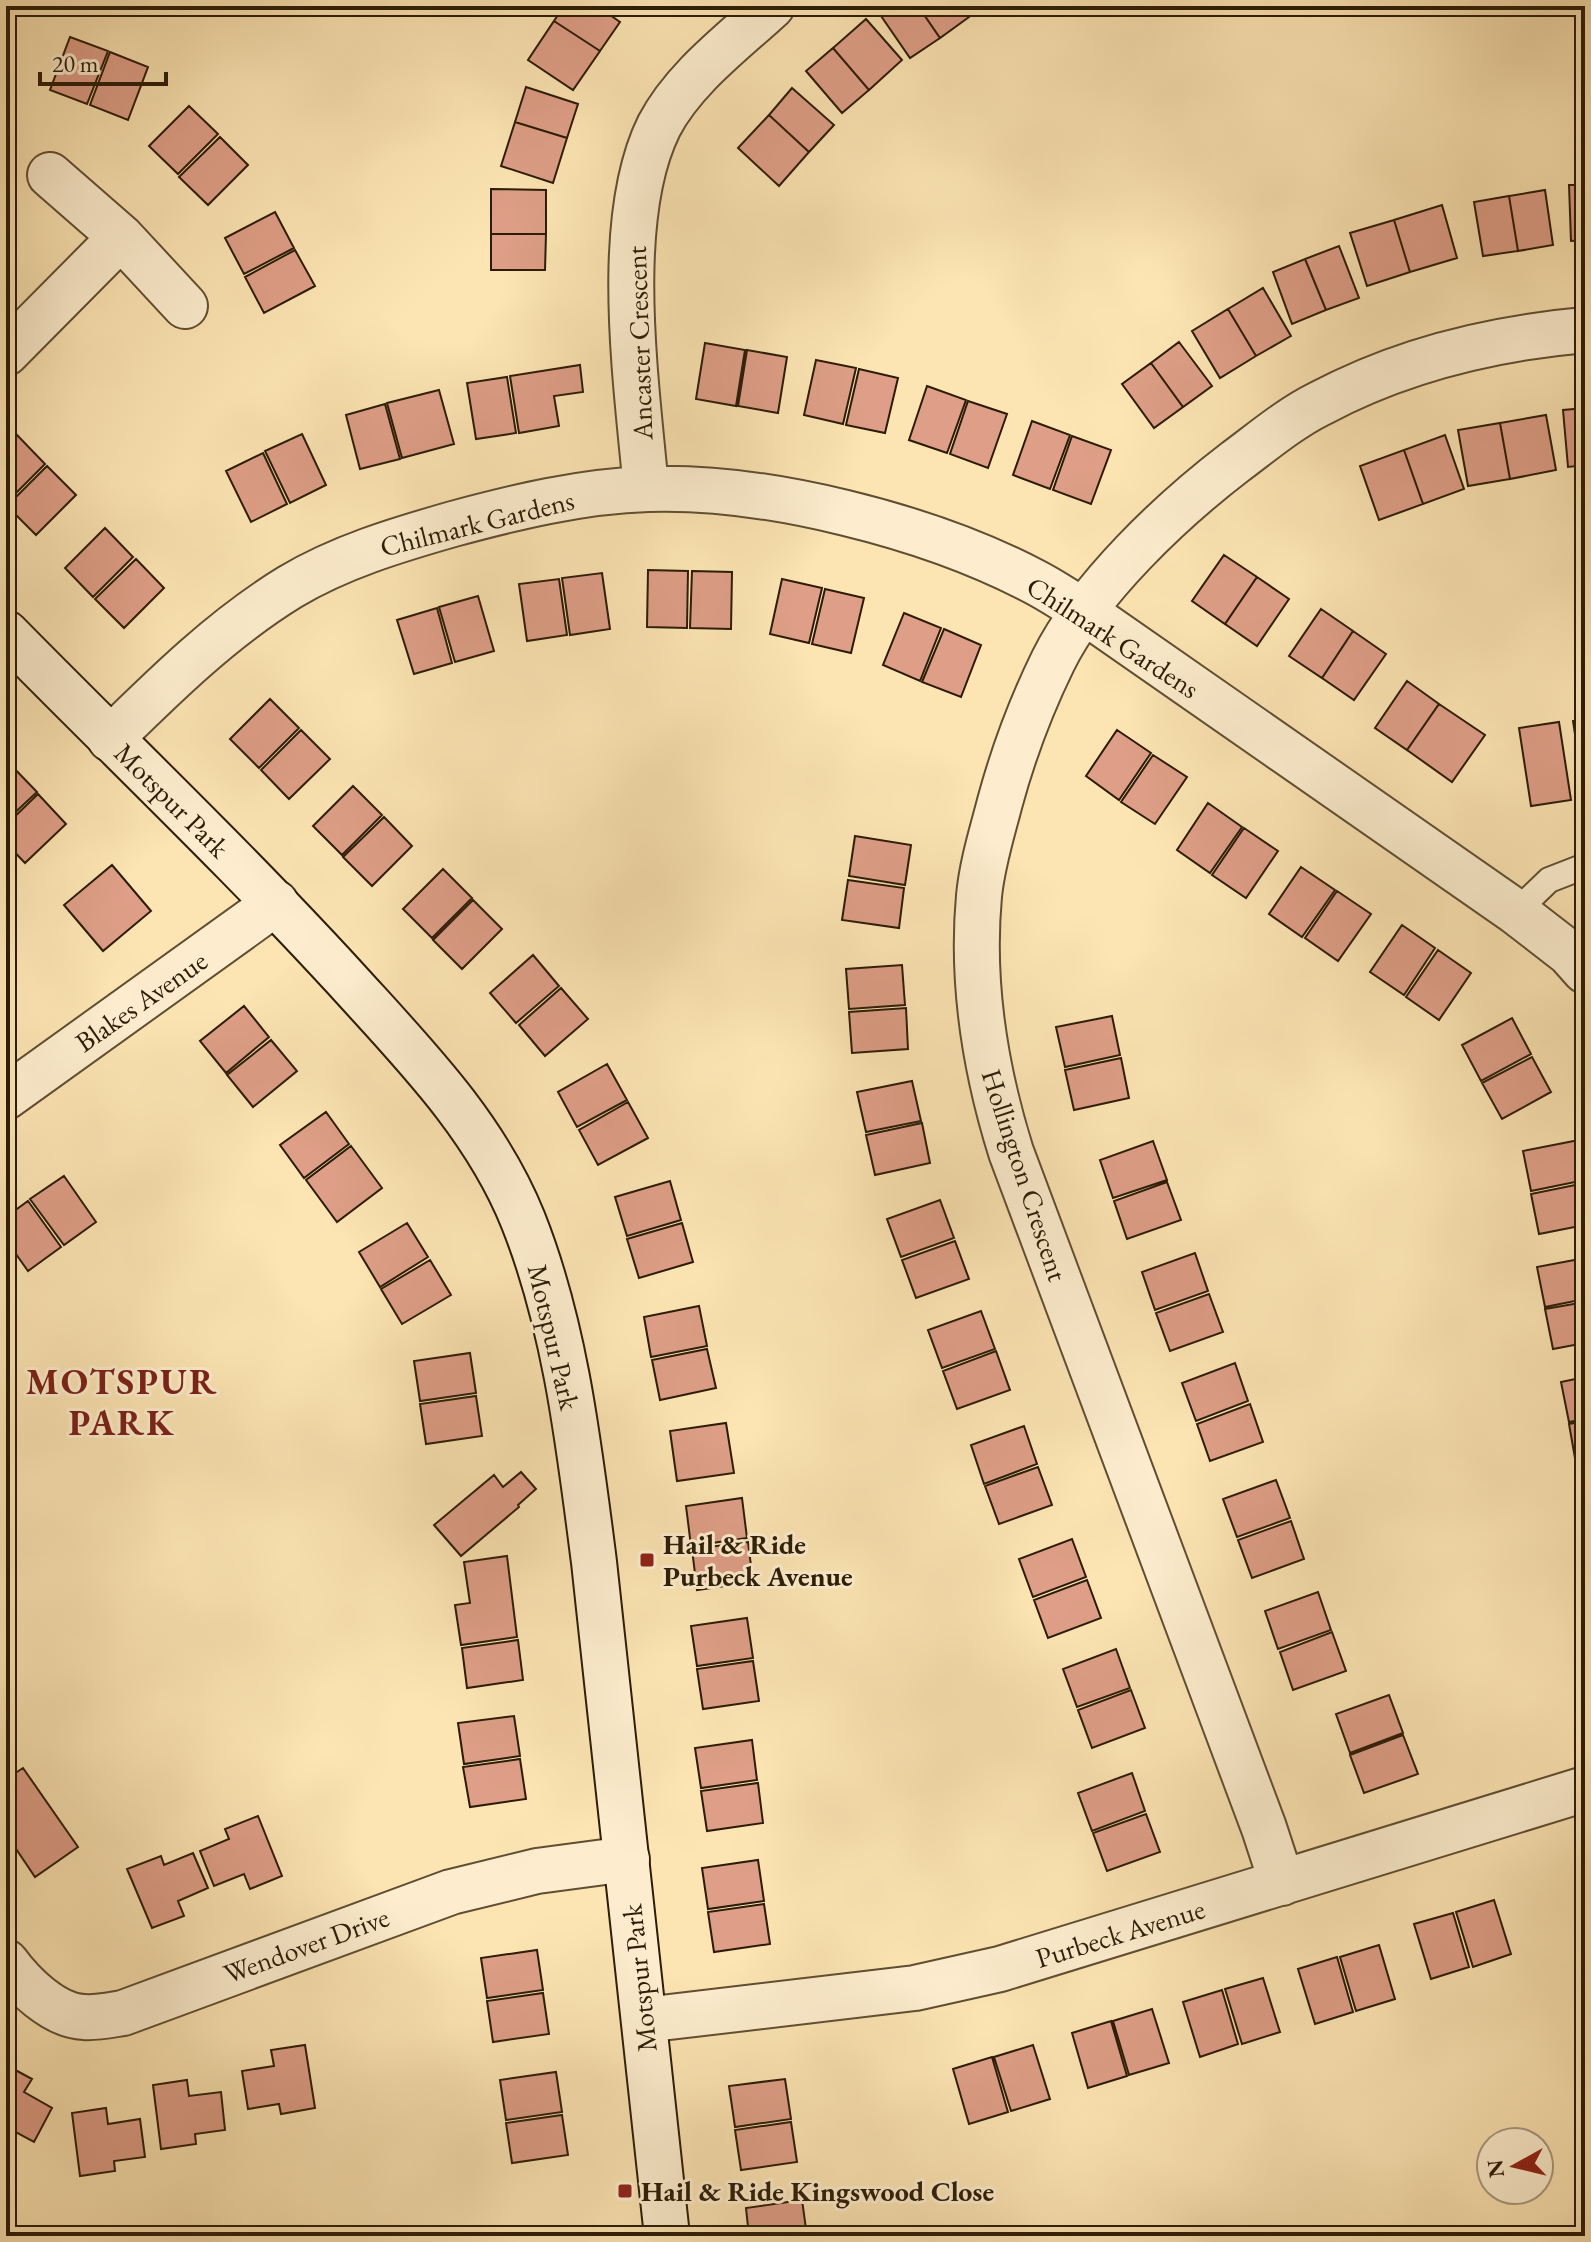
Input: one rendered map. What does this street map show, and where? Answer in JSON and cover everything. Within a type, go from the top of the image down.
[{"type":"street","name":"Ancaster Crescent","points":[[646,489],[633,331],[633,252],[640,184],[660,126],[693,78],[772,6]]},
{"type":"street","points":[[50,175],[121,237],[185,306]]},
{"type":"street","points":[[6,353],[121,237]]},
{"type":"street","name":"Hollington Crescent","points":[[1282,1883],[1259,1813],[1011,1152],[984,1048],[977,943],[979,894],[989,844],[1017,746],[1054,658],[1113,575],[1169,517],[1268,437],[1318,404],[1430,359],[1489,343],[1585,330]]},
{"type":"street","name":"Chilmark Gardens","points":[[110,739],[252,612],[292,586],[346,558],[416,534],[569,497],[646,489],[708,489],[753,496],[836,512],[974,554],[1085,612],[1516,912],[1569,953],[1585,971]]},
{"type":"street","name":"Motspur Park","points":[[6,633],[276,903],[391,1029],[467,1118],[499,1170],[522,1218],[555,1323],[581,1463],[667,2236]]},
{"type":"street","name":"Blakes Avenue","points":[[6,1097],[276,903]]},
{"type":"street","name":"Purbeck Avenue","points":[[644,2020],[823,2000],[956,1980],[1585,1789]]},
{"type":"street","name":"Wendover Drive","points":[[6,1962],[20,1981],[48,2005],[81,2018],[123,2013],[451,1892],[537,1871],[627,1859]]},
{"type":"lane","points":[[1516,912],[1549,880],[1585,866]]},
{"type":"building","points":[[564,6],[597,6],[620,22],[600,51],[554,21]]},
{"type":"building","points":[[889,6],[918,6],[940,38],[910,58],[879,13]]},
{"type":"building","points":[[918,6],[962,6],[969,17],[940,38]]},
{"type":"building","points":[[866,19],[902,60],[869,90],[833,48]]},
{"type":"building","points":[[554,21],[600,51],[573,90],[528,60]]},
{"type":"building","points":[[70,37],[108,51],[87,104],[50,90]]},
{"type":"building","points":[[833,48],[869,90],[842,113],[806,71]]},
{"type":"building","points":[[110,52],[148,67],[128,120],[90,105]]},
{"type":"building","points":[[526,87],[578,104],[567,138],[515,122]]},
{"type":"building","points":[[792,88],[834,125],[809,152],[769,115]]},
{"type":"building","points":[[189,106],[218,134],[178,174],[149,146]]},
{"type":"building","points":[[769,115],[809,152],[779,186],[738,148]]},
{"type":"building","points":[[515,122],[567,138],[553,183],[501,166]]},
{"type":"building","points":[[220,137],[248,165],[208,205],[179,177]]},
{"type":"building","points":[[1569,185],[1585,185],[1585,240],[1571,241]]},
{"type":"building","points":[[491,189],[546,190],[546,234],[491,234]]},
{"type":"building","points":[[1545,190],[1553,245],[1518,251],[1509,196]]},
{"type":"building","points":[[1509,196],[1518,251],[1483,256],[1474,202]]},
{"type":"building","points":[[1442,205],[1457,258],[1410,272],[1394,220]]},
{"type":"building","points":[[275,212],[294,248],[244,274],[225,238]]},
{"type":"building","points":[[1394,220],[1410,272],[1367,286],[1350,233]]},
{"type":"building","points":[[491,234],[546,234],[545,270],[491,270]]},
{"type":"building","points":[[1339,246],[1359,298],[1326,310],[1305,259]]},
{"type":"building","points":[[295,250],[315,286],[264,313],[245,277]]},
{"type":"building","points":[[1305,259],[1326,310],[1292,324],[1273,272]]},
{"type":"building","points":[[1263,288],[1291,336],[1256,356],[1228,309]]},
{"type":"building","points":[[1228,309],[1256,356],[1220,378],[1192,331]]},
{"type":"building","points":[[1179,342],[1212,386],[1183,407],[1151,363]]},
{"type":"building","points":[[705,343],[745,350],[736,406],[696,399]]},
{"type":"building","points":[[747,350],[787,357],[778,413],[738,406]]},
{"type":"building","points":[[816,360],[856,368],[843,424],[804,415]]},
{"type":"building","points":[[1151,363],[1183,407],[1154,428],[1122,384]]},
{"type":"building","points":[[580,365],[583,392],[554,396],[559,426],[519,433],[510,376]]},
{"type":"building","points":[[859,369],[898,378],[885,433],[846,425]]},
{"type":"building","points":[[507,377],[516,433],[476,439],[467,383]]},
{"type":"building","points":[[927,386],[966,400],[947,453],[909,440]]},
{"type":"building","points":[[439,390],[454,444],[402,458],[387,403]]},
{"type":"building","points":[[968,401],[1007,414],[988,468],[950,454]]},
{"type":"building","points":[[385,404],[400,459],[360,469],[346,415]]},
{"type":"building","points":[[1585,408],[1585,465],[1568,467],[1563,410]]},
{"type":"building","points":[[1546,415],[1556,470],[1510,479],[1500,423]]},
{"type":"building","points":[[1032,421],[1070,435],[1050,489],[1013,475]]},
{"type":"building","points":[[1500,423],[1510,479],[1468,486],[1458,430]]},
{"type":"building","points":[[302,434],[326,485],[290,503],[265,451]]},
{"type":"building","points":[[17,435],[45,464],[6,503],[6,446]]},
{"type":"building","points":[[1445,435],[1464,489],[1423,504],[1404,450]]},
{"type":"building","points":[[1072,436],[1111,450],[1091,504],[1053,490]]},
{"type":"building","points":[[1404,450],[1423,504],[1379,520],[1360,466]]},
{"type":"building","points":[[263,453],[287,504],[251,522],[226,471]]},
{"type":"building","points":[[47,466],[76,495],[36,535],[7,506]]},
{"type":"building","points":[[105,528],[133,557],[93,597],[65,568]]},
{"type":"building","points":[[1224,555],[1257,577],[1225,624],[1192,601]]},
{"type":"building","points":[[136,559],[164,588],[124,628],[95,599]]},
{"type":"building","points":[[648,570],[688,571],[687,628],[647,627]]},
{"type":"building","points":[[692,571],[732,572],[731,629],[690,628]]},
{"type":"building","points":[[602,573],[610,629],[570,635],[562,578]]},
{"type":"building","points":[[1257,577],[1289,599],[1257,646],[1225,624]]},
{"type":"building","points":[[559,579],[567,635],[527,641],[519,584]]},
{"type":"building","points":[[782,579],[822,588],[809,643],[770,634]]},
{"type":"building","points":[[825,589],[864,598],[851,653],[812,644]]},
{"type":"building","points":[[478,596],[494,651],[455,662],[439,607]]},
{"type":"building","points":[[437,608],[452,663],[414,674],[397,620]]},
{"type":"building","points":[[1321,609],[1353,631],[1322,678],[1289,656]]},
{"type":"building","points":[[904,613],[941,628],[920,681],[883,665]]},
{"type":"building","points":[[944,629],[981,645],[961,697],[922,682]]},
{"type":"building","points":[[1353,631],[1386,654],[1354,700],[1322,678]]},
{"type":"building","points":[[1407,681],[1439,704],[1407,750],[1375,728]]},
{"type":"building","points":[[270,699],[299,728],[259,768],[230,739]]},
{"type":"building","points":[[1439,704],[1485,735],[1452,782],[1407,750]]},
{"type":"building","points":[[1585,719],[1585,799],[1573,721]]},
{"type":"building","points":[[1559,722],[1571,800],[1531,806],[1519,728]]},
{"type":"building","points":[[301,730],[330,759],[289,799],[261,770]]},
{"type":"building","points":[[1117,730],[1151,753],[1119,800],[1086,776]]},
{"type":"building","points":[[1153,755],[1187,777],[1155,824],[1121,802]]},
{"type":"building","points":[[9,763],[37,792],[6,821],[6,765]]},
{"type":"building","points":[[353,786],[382,815],[342,855],[313,826]]},
{"type":"building","points":[[38,794],[66,824],[25,863],[6,843],[6,825]]},
{"type":"building","points":[[1208,803],[1242,827],[1210,873],[1177,850]]},
{"type":"building","points":[[384,817],[412,846],[372,886],[343,857]]},
{"type":"building","points":[[1244,828],[1278,851],[1246,898],[1212,875]]},
{"type":"building","points":[[855,836],[911,845],[905,885],[849,876]]},
{"type":"building","points":[[112,865],[151,911],[103,951],[64,905]]},
{"type":"building","points":[[1301,867],[1335,890],[1302,937],[1269,914]]},
{"type":"building","points":[[443,869],[472,898],[432,938],[403,909]]},
{"type":"building","points":[[848,880],[904,888],[899,928],[842,920]]},
{"type":"building","points":[[1337,891],[1371,914],[1338,961],[1305,938]]},
{"type":"building","points":[[473,900],[502,929],[462,969],[433,940]]},
{"type":"building","points":[[1402,925],[1435,948],[1404,995],[1370,972]]},
{"type":"building","points":[[1438,950],[1471,973],[1439,1020],[1406,997]]},
{"type":"building","points":[[533,955],[559,986],[516,1023],[490,993]]},
{"type":"building","points":[[902,965],[905,1005],[849,1009],[846,969]]},
{"type":"building","points":[[561,988],[588,1019],[545,1056],[519,1025]]},
{"type":"building","points":[[244,1006],[269,1037],[226,1073],[200,1041]]},
{"type":"building","points":[[906,1008],[908,1049],[852,1053],[849,1012]]},
{"type":"building","points":[[1112,1016],[1120,1055],[1065,1067],[1056,1027]]},
{"type":"building","points":[[1512,1018],[1531,1054],[1481,1081],[1462,1045]]},
{"type":"building","points":[[271,1040],[297,1071],[253,1107],[227,1075]]},
{"type":"building","points":[[1532,1057],[1551,1092],[1502,1119],[1482,1083]]},
{"type":"building","points":[[1121,1058],[1129,1098],[1074,1110],[1065,1070]]},
{"type":"building","points":[[607,1064],[627,1100],[577,1127],[558,1092]]},
{"type":"building","points":[[912,1081],[921,1121],[866,1132],[857,1092]]},
{"type":"building","points":[[628,1102],[648,1138],[598,1165],[579,1130]]},
{"type":"building","points":[[326,1112],[349,1144],[304,1178],[280,1145]]},
{"type":"building","points":[[922,1123],[930,1163],[875,1175],[866,1135]]},
{"type":"building","points":[[1579,1140],[1585,1180],[1531,1191],[1523,1151]]},
{"type":"building","points":[[1153,1141],[1167,1180],[1113,1198],[1100,1160]]},
{"type":"building","points":[[351,1146],[382,1188],[337,1222],[306,1180]]},
{"type":"building","points":[[64,1176],[96,1222],[64,1245],[30,1199]]},
{"type":"building","points":[[670,1181],[681,1220],[627,1236],[615,1197]]},
{"type":"building","points":[[1167,1182],[1181,1220],[1127,1239],[1114,1201]]},
{"type":"building","points":[[1585,1183],[1585,1225],[1539,1234],[1531,1194]]},
{"type":"building","points":[[940,1200],[954,1238],[901,1257],[887,1219]]},
{"type":"building","points":[[28,1201],[61,1247],[28,1271],[6,1240],[6,1217]]},
{"type":"building","points":[[407,1223],[428,1257],[380,1287],[359,1252]]},
{"type":"building","points":[[682,1223],[693,1262],[639,1278],[627,1239]]},
{"type":"building","points":[[955,1241],[969,1279],[916,1298],[902,1260]]},
{"type":"building","points":[[1195,1253],[1208,1291],[1155,1310],[1142,1272]]},
{"type":"building","points":[[1585,1258],[1585,1299],[1545,1307],[1537,1267]]},
{"type":"building","points":[[430,1260],[451,1295],[402,1324],[381,1289]]},
{"type":"building","points":[[1209,1294],[1223,1332],[1170,1351],[1156,1313]]},
{"type":"building","points":[[1585,1302],[1585,1343],[1553,1349],[1545,1309]]},
{"type":"building","points":[[699,1306],[707,1346],[651,1357],[644,1317]]},
{"type":"building","points":[[981,1311],[995,1349],[942,1368],[928,1330]]},
{"type":"building","points":[[707,1349],[716,1388],[660,1400],[652,1360]]},
{"type":"building","points":[[996,1351],[1010,1390],[957,1409],[943,1371]]},
{"type":"building","points":[[470,1353],[476,1393],[420,1401],[414,1361]]},
{"type":"building","points":[[1235,1363],[1248,1401],[1196,1421],[1182,1383]]},
{"type":"building","points":[[1585,1377],[1585,1419],[1569,1422],[1561,1382]]},
{"type":"building","points":[[476,1396],[482,1436],[426,1444],[420,1404]]},
{"type":"building","points":[[1250,1404],[1263,1442],[1210,1461],[1197,1424]]},
{"type":"building","points":[[1585,1421],[1585,1463],[1576,1464],[1569,1424]]},
{"type":"building","points":[[726,1423],[734,1473],[677,1481],[670,1431]]},
{"type":"building","points":[[1024,1426],[1037,1464],[984,1484],[971,1445]]},
{"type":"building","points":[[1038,1467],[1052,1505],[999,1524],[985,1486]]},
{"type":"building","points":[[521,1472],[536,1489],[461,1556],[434,1525],[494,1475],[503,1487]]},
{"type":"building","points":[[1276,1480],[1290,1518],[1237,1537],[1223,1499]]},
{"type":"building","points":[[742,1498],[747,1538],[691,1546],[686,1506]]},
{"type":"building","points":[[1291,1521],[1304,1559],[1252,1578],[1238,1540]]},
{"type":"building","points":[[1072,1539],[1086,1577],[1033,1597],[1019,1559]]},
{"type":"building","points":[[748,1542],[753,1582],[697,1590],[692,1549]]},
{"type":"building","points":[[507,1556],[517,1637],[461,1645],[455,1605],[470,1603],[464,1562]]},
{"type":"building","points":[[1087,1580],[1101,1618],[1048,1638],[1034,1600]]},
{"type":"building","points":[[1318,1592],[1331,1630],[1278,1649],[1265,1611]]},
{"type":"building","points":[[747,1618],[753,1658],[697,1666],[691,1626]]},
{"type":"building","points":[[1332,1632],[1346,1671],[1293,1690],[1280,1652]]},
{"type":"building","points":[[518,1640],[523,1680],[467,1688],[462,1648]]},
{"type":"building","points":[[1116,1649],[1130,1688],[1077,1707],[1063,1669]]},
{"type":"building","points":[[753,1661],[759,1701],[703,1709],[697,1669]]},
{"type":"building","points":[[1131,1690],[1145,1728],[1092,1748],[1078,1710]]},
{"type":"building","points":[[1389,1695],[1403,1733],[1350,1753],[1336,1714]]},
{"type":"building","points":[[514,1716],[520,1756],[464,1764],[458,1723]]},
{"type":"building","points":[[1403,1735],[1418,1774],[1364,1793],[1350,1755]]},
{"type":"building","points":[[752,1740],[757,1780],[701,1788],[695,1748]]},
{"type":"building","points":[[520,1759],[526,1799],[470,1807],[463,1767]]},
{"type":"building","points":[[23,1768],[78,1847],[35,1877],[6,1834],[6,1779]]},
{"type":"building","points":[[1132,1773],[1145,1811],[1092,1831],[1078,1793]]},
{"type":"building","points":[[758,1783],[763,1823],[707,1831],[701,1791]]},
{"type":"building","points":[[1146,1814],[1160,1852],[1107,1871],[1093,1833]]},
{"type":"building","points":[[258,1816],[282,1876],[250,1889],[244,1874],[214,1886],[200,1851],[229,1839],[225,1829]]},
{"type":"building","points":[[193,1853],[208,1888],[178,1901],[184,1916],[152,1928],[127,1869],[161,1856],[164,1865]]},
{"type":"building","points":[[758,1860],[764,1901],[708,1909],[702,1868]]},
{"type":"building","points":[[1494,1900],[1511,1954],[1473,1967],[1456,1912]]},
{"type":"building","points":[[764,1904],[770,1944],[714,1952],[708,1912]]},
{"type":"building","points":[[1453,1913],[1469,1967],[1431,1979],[1414,1924]]},
{"type":"building","points":[[1379,1945],[1395,1999],[1356,2011],[1340,1957]]},
{"type":"building","points":[[537,1950],[543,1990],[487,1998],[481,1958]]},
{"type":"building","points":[[1337,1957],[1353,2012],[1315,2024],[1298,1969]]},
{"type":"building","points":[[1263,1978],[1280,2032],[1242,2044],[1225,1989]]},
{"type":"building","points":[[1222,1990],[1238,2044],[1200,2057],[1183,2002]]},
{"type":"building","points":[[543,1993],[549,2034],[493,2042],[487,2001]]},
{"type":"building","points":[[1152,2009],[1169,2063],[1129,2075],[1113,2021]]},
{"type":"building","points":[[1111,2021],[1127,2076],[1088,2088],[1072,2033]]},
{"type":"building","points":[[305,2045],[315,2108],[281,2114],[279,2104],[248,2109],[242,2071],[274,2066],[271,2050]]},
{"type":"building","points":[[1033,2045],[1050,2099],[1011,2111],[994,2057]]},
{"type":"building","points":[[992,2057],[1008,2112],[969,2124],[953,2069]]},
{"type":"building","points":[[6,2065],[32,2079],[24,2092],[52,2108],[34,2142],[6,2127]]},
{"type":"building","points":[[556,2072],[562,2112],[506,2120],[500,2080]]},
{"type":"building","points":[[785,2079],[791,2119],[735,2127],[729,2086]]},
{"type":"building","points":[[187,2080],[189,2096],[221,2092],[225,2130],[195,2134],[196,2144],[161,2149],[153,2085]]},
{"type":"building","points":[[106,2108],[108,2124],[140,2119],[145,2157],[114,2161],[115,2171],[80,2176],[72,2113]]},
{"type":"building","points":[[562,2115],[568,2155],[512,2163],[506,2123]]},
{"type":"building","points":[[791,2122],[797,2162],[741,2170],[735,2130]]},
{"type":"building","points":[[802,2200],[807,2236],[749,2236],[746,2208]]},
{"type":"place","name":"Hail & Ride Purbeck Avenue","points":[[647,1560]]},
{"type":"place","name":"Hail & Ride Kingswood Close","points":[[625,2191]]},
{"type":"district","name":"MOTSPUR PARK","points":[[122,1402]]}]
